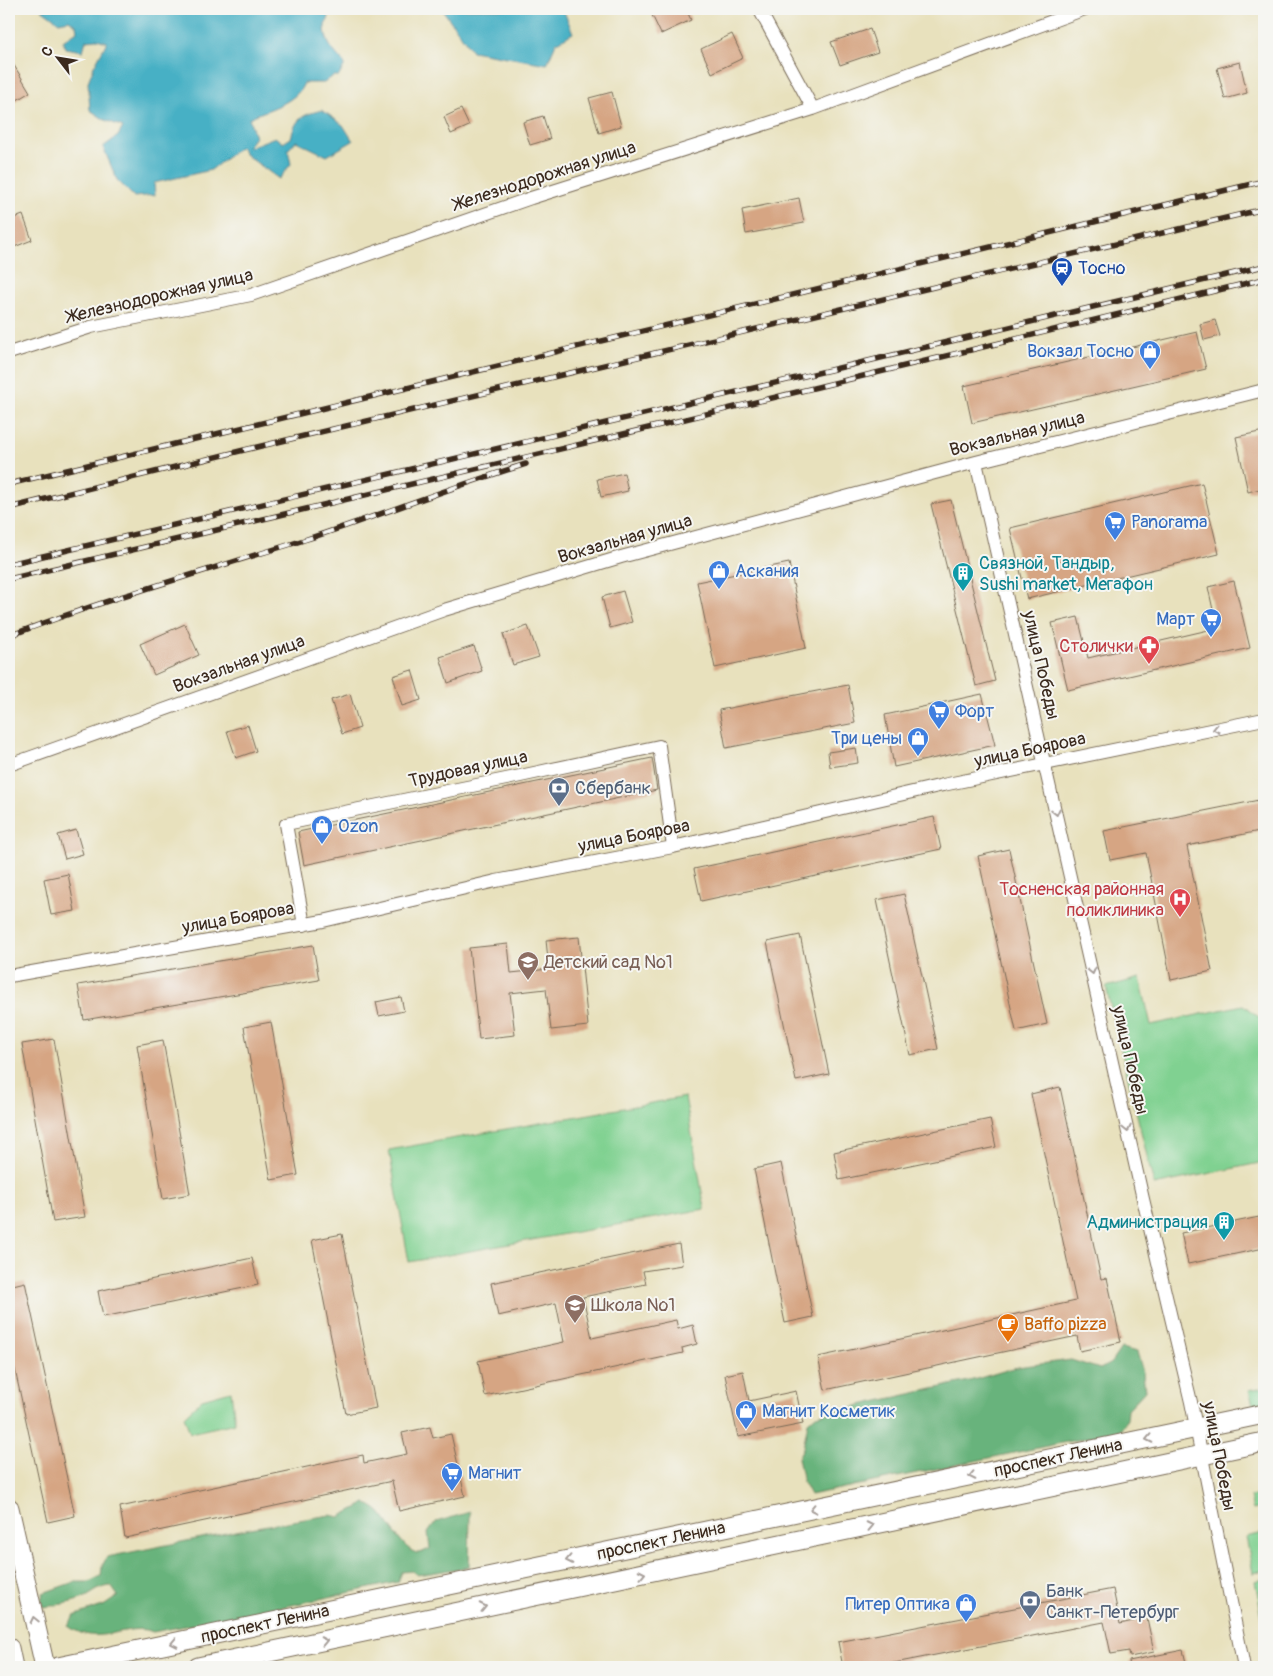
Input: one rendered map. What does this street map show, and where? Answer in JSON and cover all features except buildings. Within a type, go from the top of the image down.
[{"type":"main road","name":"проспект Ленина","points":[[58,1667],[1264,1414]]},
{"type":"main road","name":"проспект Ленина","points":[[198,1667],[1264,1442]]},
{"type":"main road","points":[[9,1508],[45,1667]]},
{"type":"main road","points":[[9,1648],[13,1667]]},
{"type":"street","points":[[759,9],[813,109]]},
{"type":"street","name":"Железнодорожная улица","points":[[9,353],[91,327],[250,295],[531,198],[813,109],[1060,13],[1085,9]]},
{"type":"street","name":"Вокзальная улица","points":[[9,765],[444,610],[621,557],[976,462],[1264,390]]},
{"type":"street","name":"улица Победы","points":[[976,462],[1196,1428],[1244,1667]]},
{"type":"street","name":"улица Боярова","points":[[9,976],[304,925],[496,881],[673,846],[943,785],[1264,720]]},
{"type":"street","name":"Трудовая улица","points":[[304,925],[286,824],[659,746],[673,846]]},
{"type":"green space","points":[[1140,978],[1151,1025],[1243,1005],[1264,1021],[1264,1162],[1154,1185],[1106,987]]},
{"type":"green space","points":[[685,1097],[705,1209],[409,1262],[389,1150]]},
{"type":"green space","points":[[1121,1348],[1137,1352],[1143,1372],[1145,1391],[1128,1409],[1127,1419],[1120,1431],[810,1495],[803,1482],[798,1458],[803,1448],[808,1422],[816,1415],[973,1380],[1017,1367],[1071,1360],[1100,1369],[1110,1364]]},
{"type":"green space","points":[[1264,1387],[1264,1402],[1253,1404],[1249,1390]]},
{"type":"green space","points":[[231,1391],[235,1423],[190,1433],[184,1416],[202,1399]]},
{"type":"green space","points":[[1264,1494],[1264,1507],[1253,1510],[1250,1497]]},
{"type":"green space","points":[[366,1503],[380,1513],[408,1548],[418,1553],[430,1549],[428,1533],[436,1522],[470,1512],[469,1567],[417,1575],[412,1571],[402,1572],[398,1582],[255,1613],[153,1632],[133,1630],[91,1635],[79,1632],[68,1626],[74,1616],[105,1605],[118,1596],[111,1586],[101,1588],[86,1597],[65,1604],[43,1607],[41,1601],[43,1593],[74,1582],[89,1582],[101,1576],[102,1566],[107,1557],[256,1527],[330,1515],[339,1517]]},
{"type":"green space","points":[[1264,1533],[1264,1570],[1253,1573],[1246,1537]]},
{"type":"green space","points":[[1264,1579],[1264,1627],[1255,1581]]},
{"type":"water","points":[[41,9],[331,9],[325,25],[325,32],[330,46],[345,64],[339,76],[333,76],[324,83],[304,83],[295,96],[288,101],[249,118],[255,137],[247,148],[275,137],[283,143],[291,138],[295,125],[301,118],[322,110],[343,125],[353,141],[327,156],[296,141],[288,150],[291,164],[279,179],[246,155],[240,147],[211,170],[154,183],[155,195],[134,197],[117,180],[103,147],[118,136],[123,127],[105,120],[90,110],[88,82],[107,42],[97,39],[86,40],[83,51],[65,48],[63,41],[77,31],[76,25],[69,20],[59,22]]},
{"type":"water","points":[[442,9],[563,9],[573,33],[556,43],[547,64],[472,51]]},
{"type":"railway","points":[[9,484],[1264,181]]},
{"type":"railway","points":[[9,508],[240,451],[1264,209]]},
{"type":"railway","points":[[9,564],[1264,266]]},
{"type":"railway","points":[[9,579],[611,437],[1264,279]]},
{"type":"railway","points":[[9,636],[119,598],[332,531],[526,464]]},
{"type":"place","name":"Тосно","points":[[1062,287]]},
{"type":"place","name":"Вокзал Тосно","points":[[1150,370]]},
{"type":"place","name":"Panorama","points":[[1115,541]]},
{"type":"place","name":"Аскания","points":[[719,590]]},
{"type":"place","name":"Связной, Тандыр, Sushi market, Мегафон","points":[[963,592]]},
{"type":"place","name":"Март","points":[[1211,638]]},
{"type":"place","name":"Столички","points":[[1149,665]]},
{"type":"place","name":"Форт","points":[[939,730]]},
{"type":"place","name":"Три цены","points":[[918,757]]},
{"type":"place","name":"Сбербанк","points":[[559,807]]},
{"type":"place","name":"Ozon","points":[[322,845]]},
{"type":"place","name":"Тосненская районная поликлиника","points":[[1180,918]]},
{"type":"place","name":"Детский сад №1","points":[[528,981]]},
{"type":"place","name":"Администрация","points":[[1224,1241]]},
{"type":"place","name":"Школа №1","points":[[575,1324]]},
{"type":"place","name":"Baffo pizza","points":[[1008,1343]]},
{"type":"place","name":"Магнит Косметик","points":[[746,1430]]},
{"type":"place","name":"Магнит","points":[[452,1492]]},
{"type":"place","name":"Банк Санкт-Петербург","points":[[1030,1620]]},
{"type":"place","name":"Питер Оптика","points":[[966,1623]]}]
